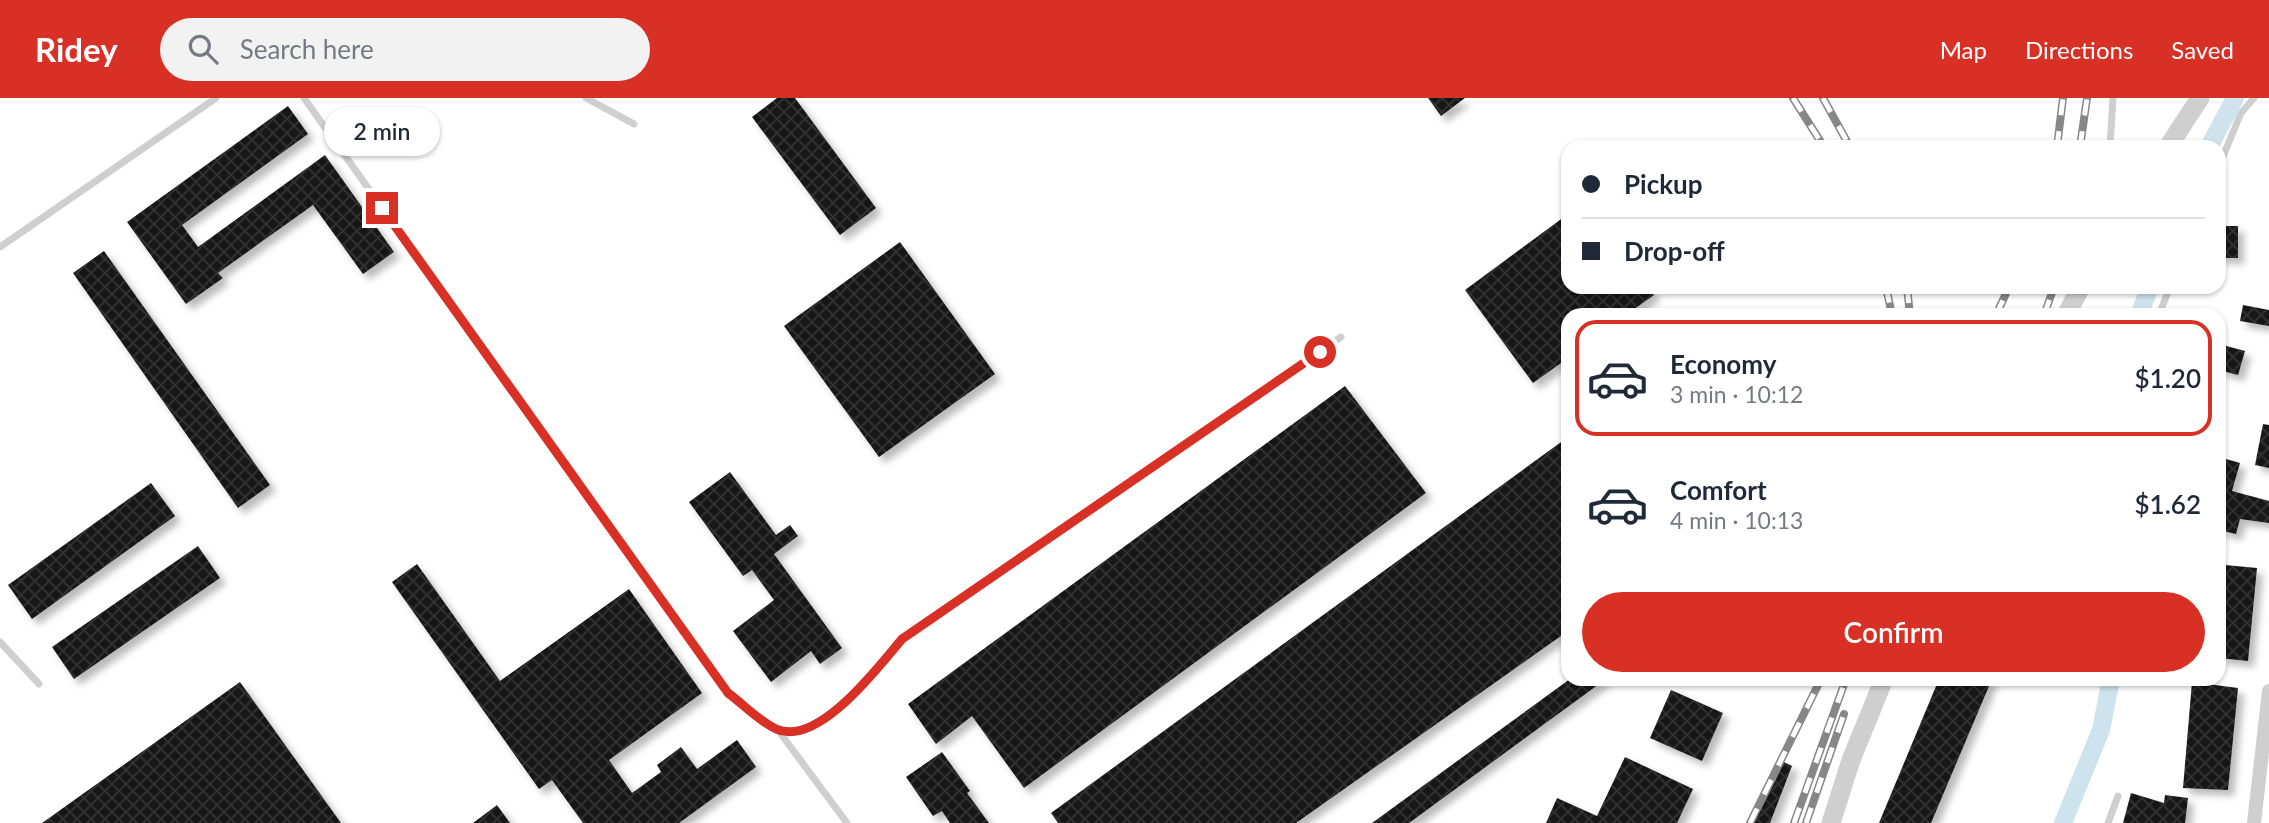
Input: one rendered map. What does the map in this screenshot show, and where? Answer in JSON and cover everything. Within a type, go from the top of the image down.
[{"type":"street","points":[[2173,140],[2200,98]]},
{"type":"street","points":[[1831,823],[1881,686]]},
{"type":"street","points":[[2254,823],[2269,691]]},
{"type":"lane","points":[[0,247],[216,98]]},
{"type":"lane","points":[[304,98],[728,693],[778,730],[847,823]]},
{"type":"lane","points":[[586,98],[634,124]]},
{"type":"lane","points":[[2110,140],[2113,98]]},
{"type":"lane","points":[[2226,149],[2241,113],[2254,98]]},
{"type":"lane","points":[[778,730],[805,731],[854,694],[902,639],[1342,337]]},
{"type":"lane","points":[[0,642],[39,684]]},
{"type":"lane","points":[[2108,823],[2118,796]]},
{"type":"building","points":[[777,98],[795,98],[876,208],[840,235],[752,117]]},
{"type":"building","points":[[1428,98],[1465,98],[1441,116]]},
{"type":"building","points":[[288,106],[308,134],[182,225],[198,247],[325,155],[394,252],[363,274],[313,205],[218,273],[223,278],[186,304],[127,222]]},
{"type":"building","points":[[1561,219],[1561,294],[1654,295],[1636,308],[1561,308],[1561,363],[1533,383],[1465,290]]},
{"type":"building","points":[[2226,226],[2238,226],[2238,258],[2226,258]]},
{"type":"building","points":[[900,242],[995,374],[879,457],[784,326]]},
{"type":"building","points":[[104,251],[270,485],[238,508],[73,273]]},
{"type":"building","points":[[2243,305],[2269,310],[2269,326],[2240,321]]},
{"type":"building","points":[[2226,346],[2245,351],[2238,375],[2226,372]]},
{"type":"building","points":[[1345,386],[1426,493],[1024,788],[972,716],[936,744],[908,704]]},
{"type":"building","points":[[2263,424],[2269,425],[2269,468],[2255,465]]},
{"type":"building","points":[[1561,442],[1561,636],[1296,823],[1058,823],[1051,813]]},
{"type":"building","points":[[2226,459],[2240,463],[2232,491],[2269,501],[2269,523],[2240,519],[2236,534],[2226,532]]},
{"type":"building","points":[[730,472],[776,535],[790,525],[798,536],[774,554],[842,648],[820,664],[811,651],[771,682],[733,631],[774,600],[752,570],[743,576],[689,502]]},
{"type":"building","points":[[151,483],[175,516],[32,619],[8,585]]},
{"type":"building","points":[[198,546],[220,578],[74,679],[52,647]]},
{"type":"building","points":[[417,564],[500,681],[629,589],[702,693],[609,760],[632,793],[661,772],[657,765],[681,747],[697,769],[737,740],[756,767],[679,823],[583,823],[552,780],[539,789],[392,582]]},
{"type":"building","points":[[2226,565],[2257,568],[2248,661],[2226,659]]},
{"type":"building","points":[[240,682],[341,823],[42,823]]},
{"type":"building","points":[[1561,686],[1596,686],[1409,823],[1372,823]]},
{"type":"building","points":[[1936,686],[1989,686],[1931,823],[1879,823]]},
{"type":"building","points":[[2192,686],[2238,688],[2228,790],[2183,788]]},
{"type":"building","points":[[1671,690],[1723,713],[1702,761],[1650,738]]},
{"type":"building","points":[[942,752],[989,823],[950,823],[942,811],[933,816],[906,777]]},
{"type":"building","points":[[1625,757],[1693,789],[1677,823],[1546,823],[1557,798],[1597,816]]},
{"type":"building","points":[[1784,762],[1792,766],[1770,823],[1753,823]]},
{"type":"building","points":[[2131,793],[2164,803],[2165,795],[2188,798],[2185,823],[2123,823]]},
{"type":"building","points":[[497,805],[510,823],[473,823]]},
{"type":"waterway","points":[[2213,140],[2235,98]]},
{"type":"waterway","points":[[2142,308],[2147,294]]},
{"type":"waterway","points":[[2063,823],[2101,730],[2110,686]]},
{"type":"railway","points":[[1793,98],[1820,140]]},
{"type":"railway","points":[[1823,98],[1846,140]]},
{"type":"railway","points":[[2058,140],[2063,98]]},
{"type":"railway","points":[[2081,140],[2087,98]]},
{"type":"railway","points":[[1888,294],[1890,308]]},
{"type":"railway","points":[[1908,294],[1909,308]]},
{"type":"railway","points":[[1999,308],[2006,294]]},
{"type":"railway","points":[[2046,308],[2052,294]]},
{"type":"railway","points":[[1750,823],[1818,686]]},
{"type":"railway","points":[[1794,823],[1843,686]]},
{"type":"railway","points":[[1806,823],[1844,714]]},
{"type":"route","points":[[382,208],[728,693],[778,730],[805,731],[854,694],[902,639],[1320,352]]}]
